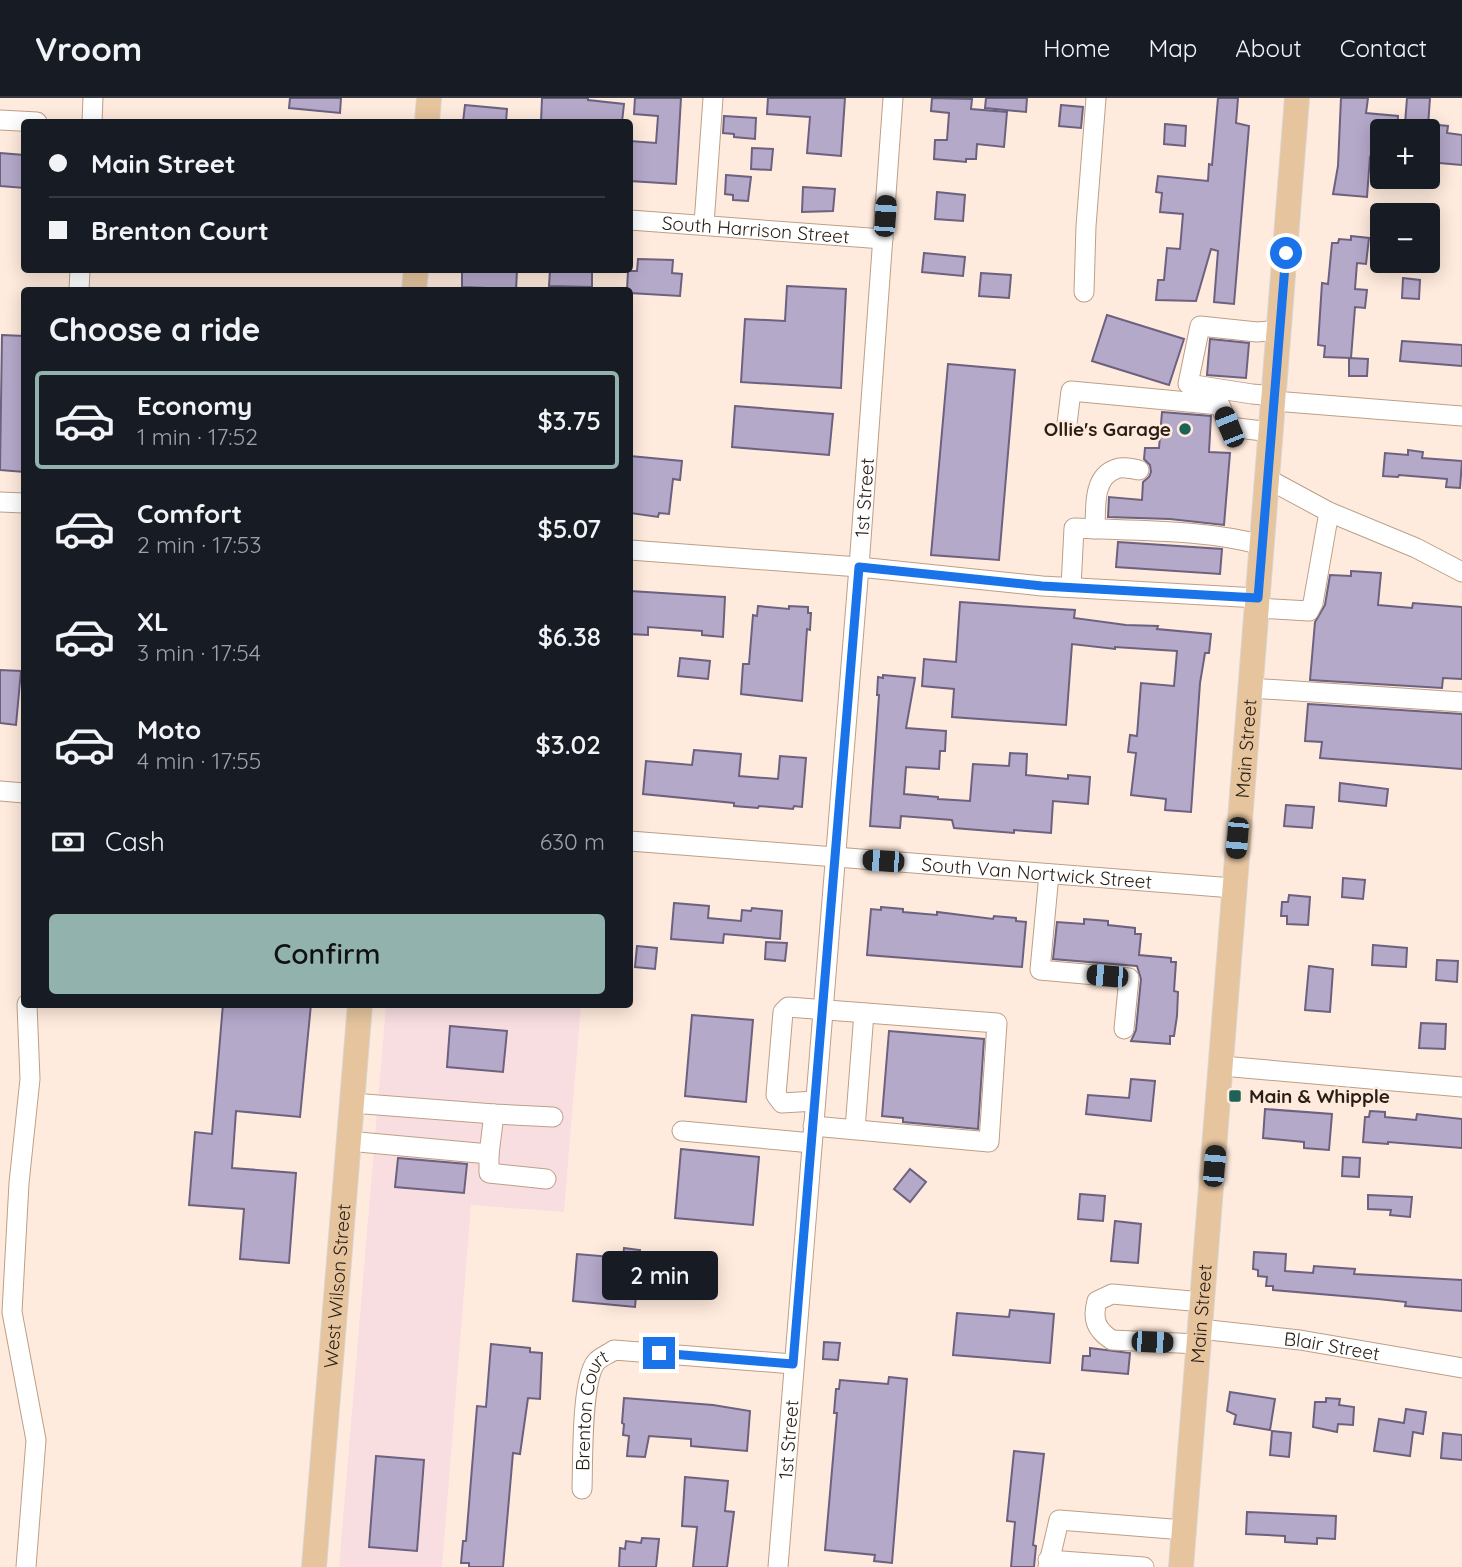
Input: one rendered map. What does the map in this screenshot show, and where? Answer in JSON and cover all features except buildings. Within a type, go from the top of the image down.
[{"type":"main road","points":[[427,119],[429,98]]},
{"type":"main road","name":"Main Street","points":[[1181,1567],[1297,98]]},
{"type":"main road","name":"West Wilson Street","points":[[314,1567],[360,1008]]},
{"type":"street","points":[[92,119],[93,98]]},
{"type":"street","points":[[704,224],[713,98]]},
{"type":"street","name":"1st Street","points":[[778,1567],[859,567],[893,98]]},
{"type":"street","points":[[1084,292],[1096,98]]},
{"type":"street","points":[[0,120],[21,121]]},
{"type":"street","name":"South Harrison Street","points":[[633,220],[883,239]]},
{"type":"street","points":[[1280,330],[1257,332],[1200,326],[1188,383],[1274,398],[1462,416]]},
{"type":"street","points":[[1067,424],[1072,391],[1220,405],[1229,427],[1272,432]]},
{"type":"street","points":[[1095,529],[1098,488],[1104,477],[1118,468],[1139,470]]},
{"type":"street","points":[[1268,479],[1329,512],[1416,548],[1462,572]]},
{"type":"street","points":[[0,502],[21,503]]},
{"type":"street","points":[[633,550],[859,567],[1257,603],[1309,611],[1313,603],[1329,512]]},
{"type":"street","points":[[1071,587],[1074,528],[1211,536],[1262,545]]},
{"type":"street","points":[[1250,688],[1462,702]]},
{"type":"street","points":[[0,791],[21,793]]},
{"type":"street","name":"South Van Nortwick Street","points":[[633,841],[1233,888]]},
{"type":"street","points":[[1049,874],[1040,970],[1129,978],[1124,1028]]},
{"type":"street","points":[[682,1131],[813,1135],[855,1129],[989,1142],[998,1023],[788,1007],[783,1012],[776,1095],[782,1103],[815,1101]]},
{"type":"street","points":[[26,1567],[36,1440],[12,1312],[10,1182],[30,1079],[27,1008]]},
{"type":"street","points":[[855,1129],[864,1013]]},
{"type":"street","points":[[1222,1066],[1462,1087]]},
{"type":"street","points":[[352,1102],[552,1116]]},
{"type":"street","points":[[494,1114],[489,1173],[546,1179]]},
{"type":"street","points":[[348,1142],[489,1154]]},
{"type":"street","name":"Blair Street","points":[[1203,1302],[1112,1294],[1097,1301],[1093,1314],[1096,1325],[1112,1340],[1200,1336],[1300,1340],[1462,1368]]},
{"type":"street","name":"Brenton Court","points":[[582,1489],[585,1405],[591,1374],[596,1362],[614,1350],[793,1364]]},
{"type":"street","points":[[1144,1567],[1048,1563],[1059,1520],[1184,1530]]},
{"type":"shaded area","points":[[386,1008],[581,1008],[564,1212],[471,1205],[442,1567],[339,1567]]},
{"type":"place","name":"Ollie's Garage","points":[[1185,429]]},
{"type":"place","name":"Main & Whipple","points":[[1235,1096]]},
{"type":"route","points":[[659,1353],[793,1364],[859,567],[1042,586],[1258,598],[1286,253]]}]
